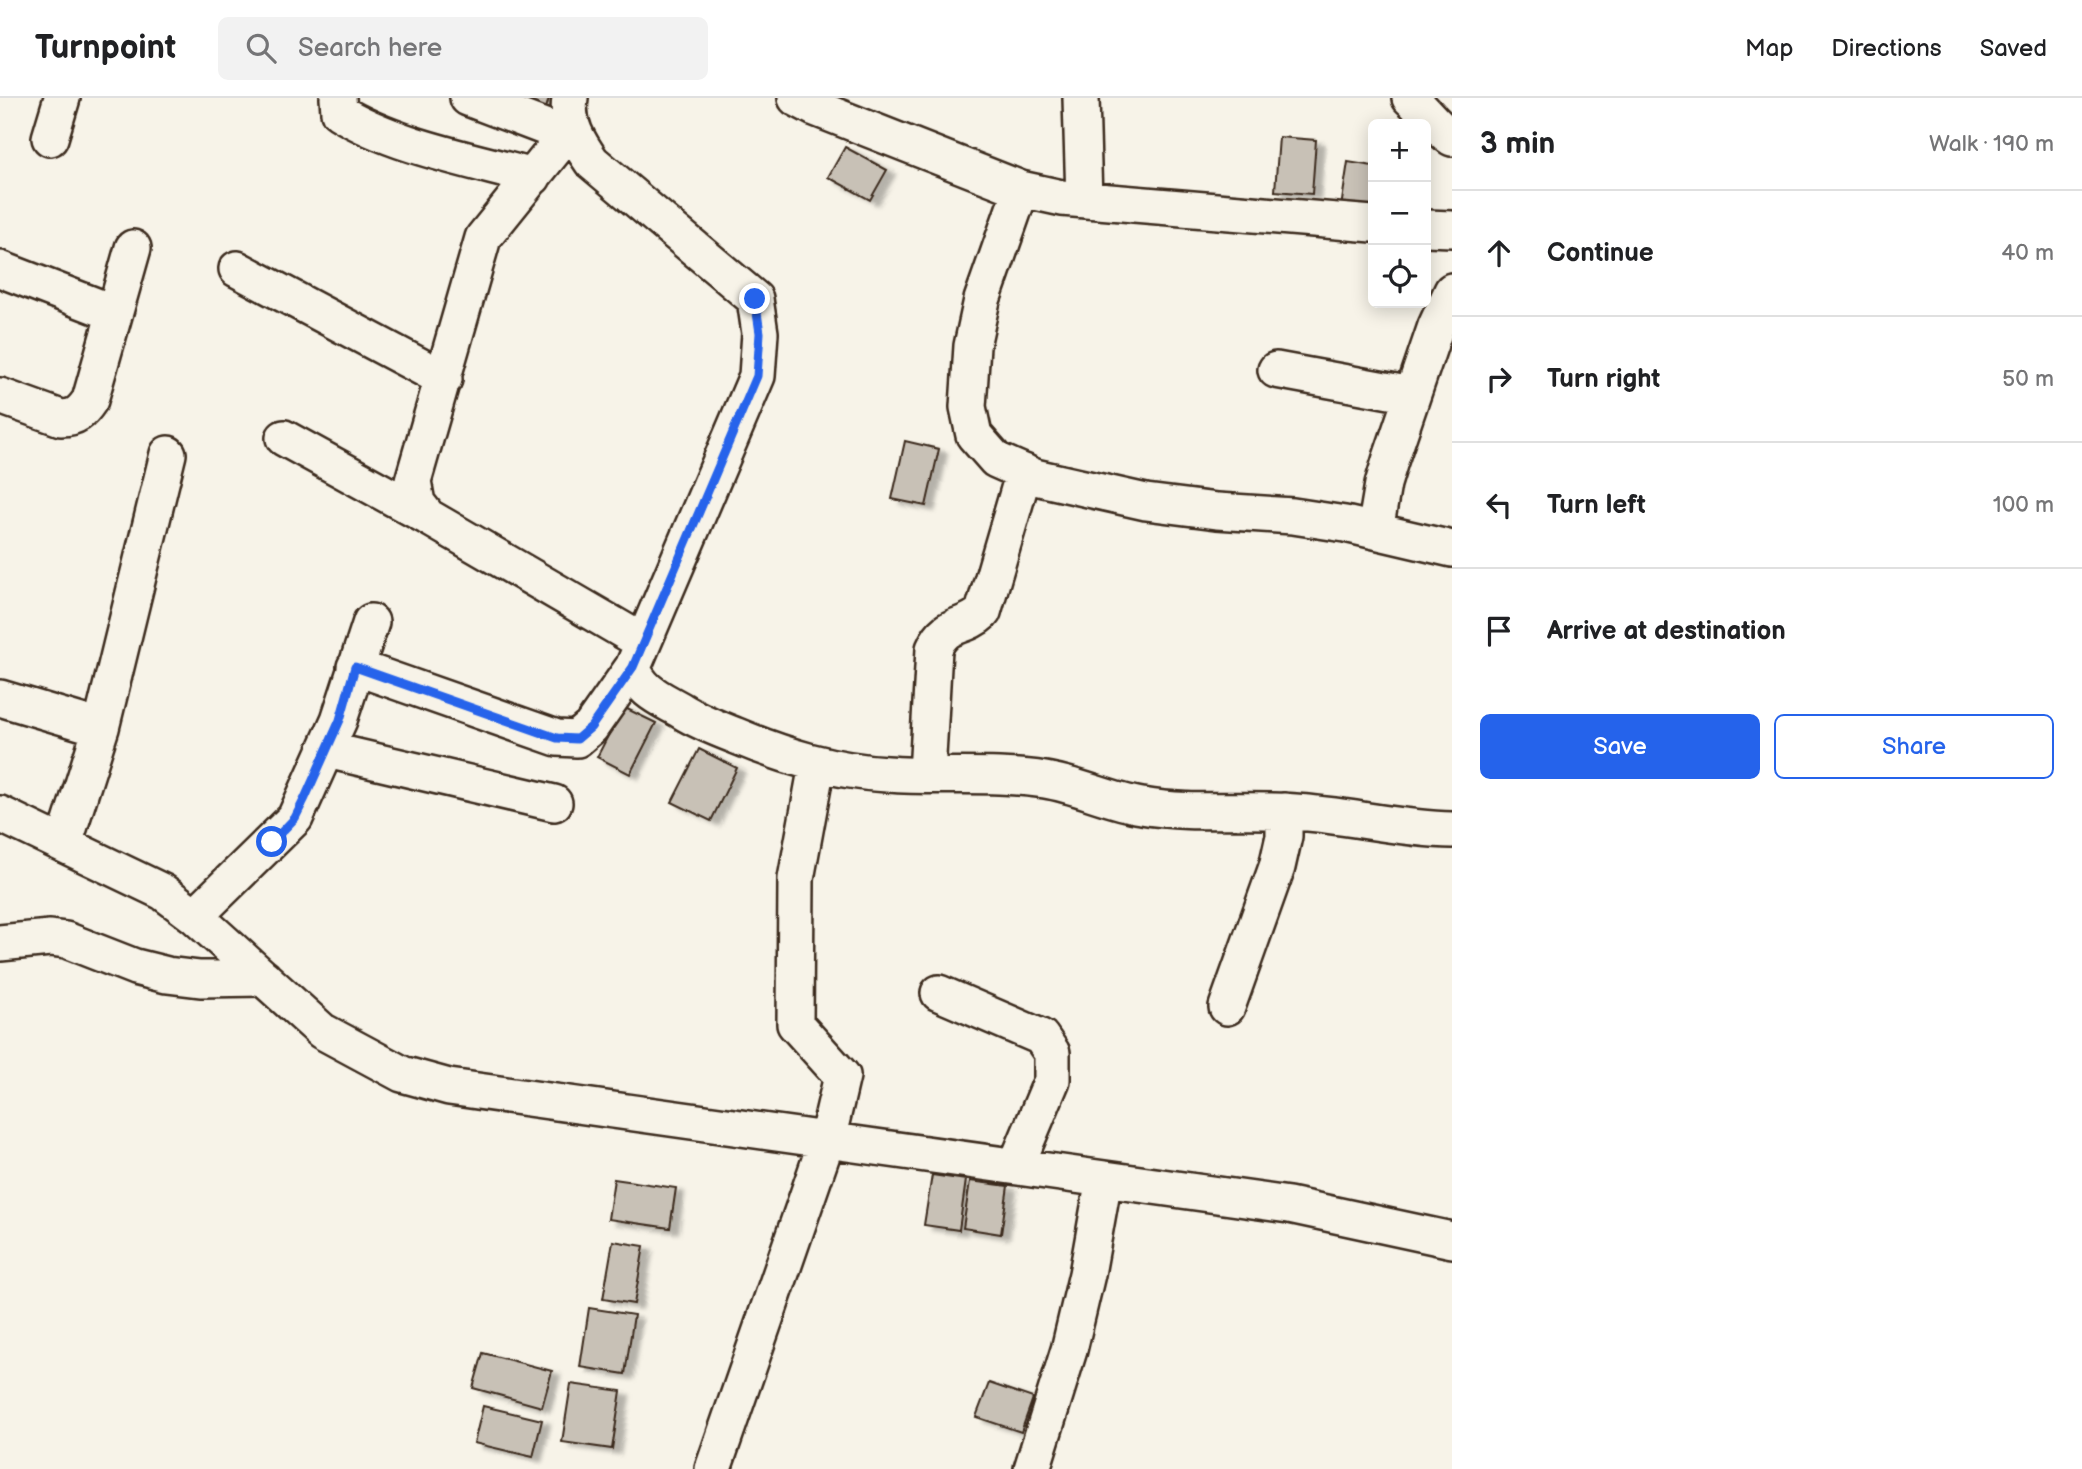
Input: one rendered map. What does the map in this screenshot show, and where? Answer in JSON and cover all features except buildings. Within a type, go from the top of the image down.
[{"type":"street","points":[[50,138],[62,98]]},
{"type":"street","points":[[338,98],[340,112],[360,125],[393,138],[533,177]]},
{"type":"street","points":[[355,667],[557,738],[577,739],[591,727],[638,655],[757,376],[760,333],[755,299],[592,162],[571,137],[468,98]]},
{"type":"street","points":[[428,517],[417,503],[413,481],[483,238],[533,177],[571,137],[568,108],[570,98]]},
{"type":"street","points":[[796,98],[815,108],[1021,189],[1084,200],[1368,224]]},
{"type":"street","points":[[1081,98],[1084,200]]},
{"type":"street","points":[[1410,98],[1436,126],[1452,138]]},
{"type":"street","points":[[1021,189],[982,300],[972,345],[968,407],[974,435],[996,460],[1035,477],[1146,502],[1217,511],[1293,516],[1452,549]]},
{"type":"street","points":[[1431,229],[1452,229]]},
{"type":"street","points":[[1,402],[61,418],[72,418],[82,411],[90,400],[133,248]]},
{"type":"street","points":[[0,269],[114,313]]},
{"type":"street","points":[[237,269],[444,379]]},
{"type":"street","points":[[1375,531],[1382,484],[1436,326],[1452,291]]},
{"type":"street","points":[[1276,370],[1412,395]]},
{"type":"street","points":[[284,438],[428,517],[638,655]]},
{"type":"street","points":[[64,844],[101,728],[168,454]]},
{"type":"street","points":[[927,774],[934,649],[946,630],[973,622],[983,612],[1024,472]]},
{"type":"street","points":[[195,916],[295,818],[340,720],[371,622]]},
{"type":"street","points":[[638,655],[636,679],[644,688],[696,719],[767,749],[817,765],[880,774],[1012,776],[1048,780],[1140,806],[1327,814],[1399,826],[1452,830]]},
{"type":"street","points":[[0,698],[101,728]]},
{"type":"street","points":[[327,750],[554,803]]},
{"type":"street","points":[[713,1469],[827,1140],[842,1076],[795,1024],[796,879],[817,765]]},
{"type":"street","points":[[1227,1007],[1276,867],[1284,836],[1284,811]]},
{"type":"street","points":[[0,814],[163,892],[195,916],[322,1031],[402,1074],[449,1087],[1289,1205],[1452,1240]]},
{"type":"street","points":[[0,943],[50,938],[66,940],[135,967],[167,975],[200,979],[264,978]]},
{"type":"street","points":[[939,993],[1041,1037],[1052,1053],[1052,1080],[1016,1167]]},
{"type":"street","points":[[1032,1469],[1069,1350],[1087,1274],[1104,1179]]},
{"type":"route","points":[[272,842],[295,818],[305,798],[340,720],[355,667],[557,738],[577,739],[591,727],[633,667],[757,376],[760,333],[755,299]]}]
